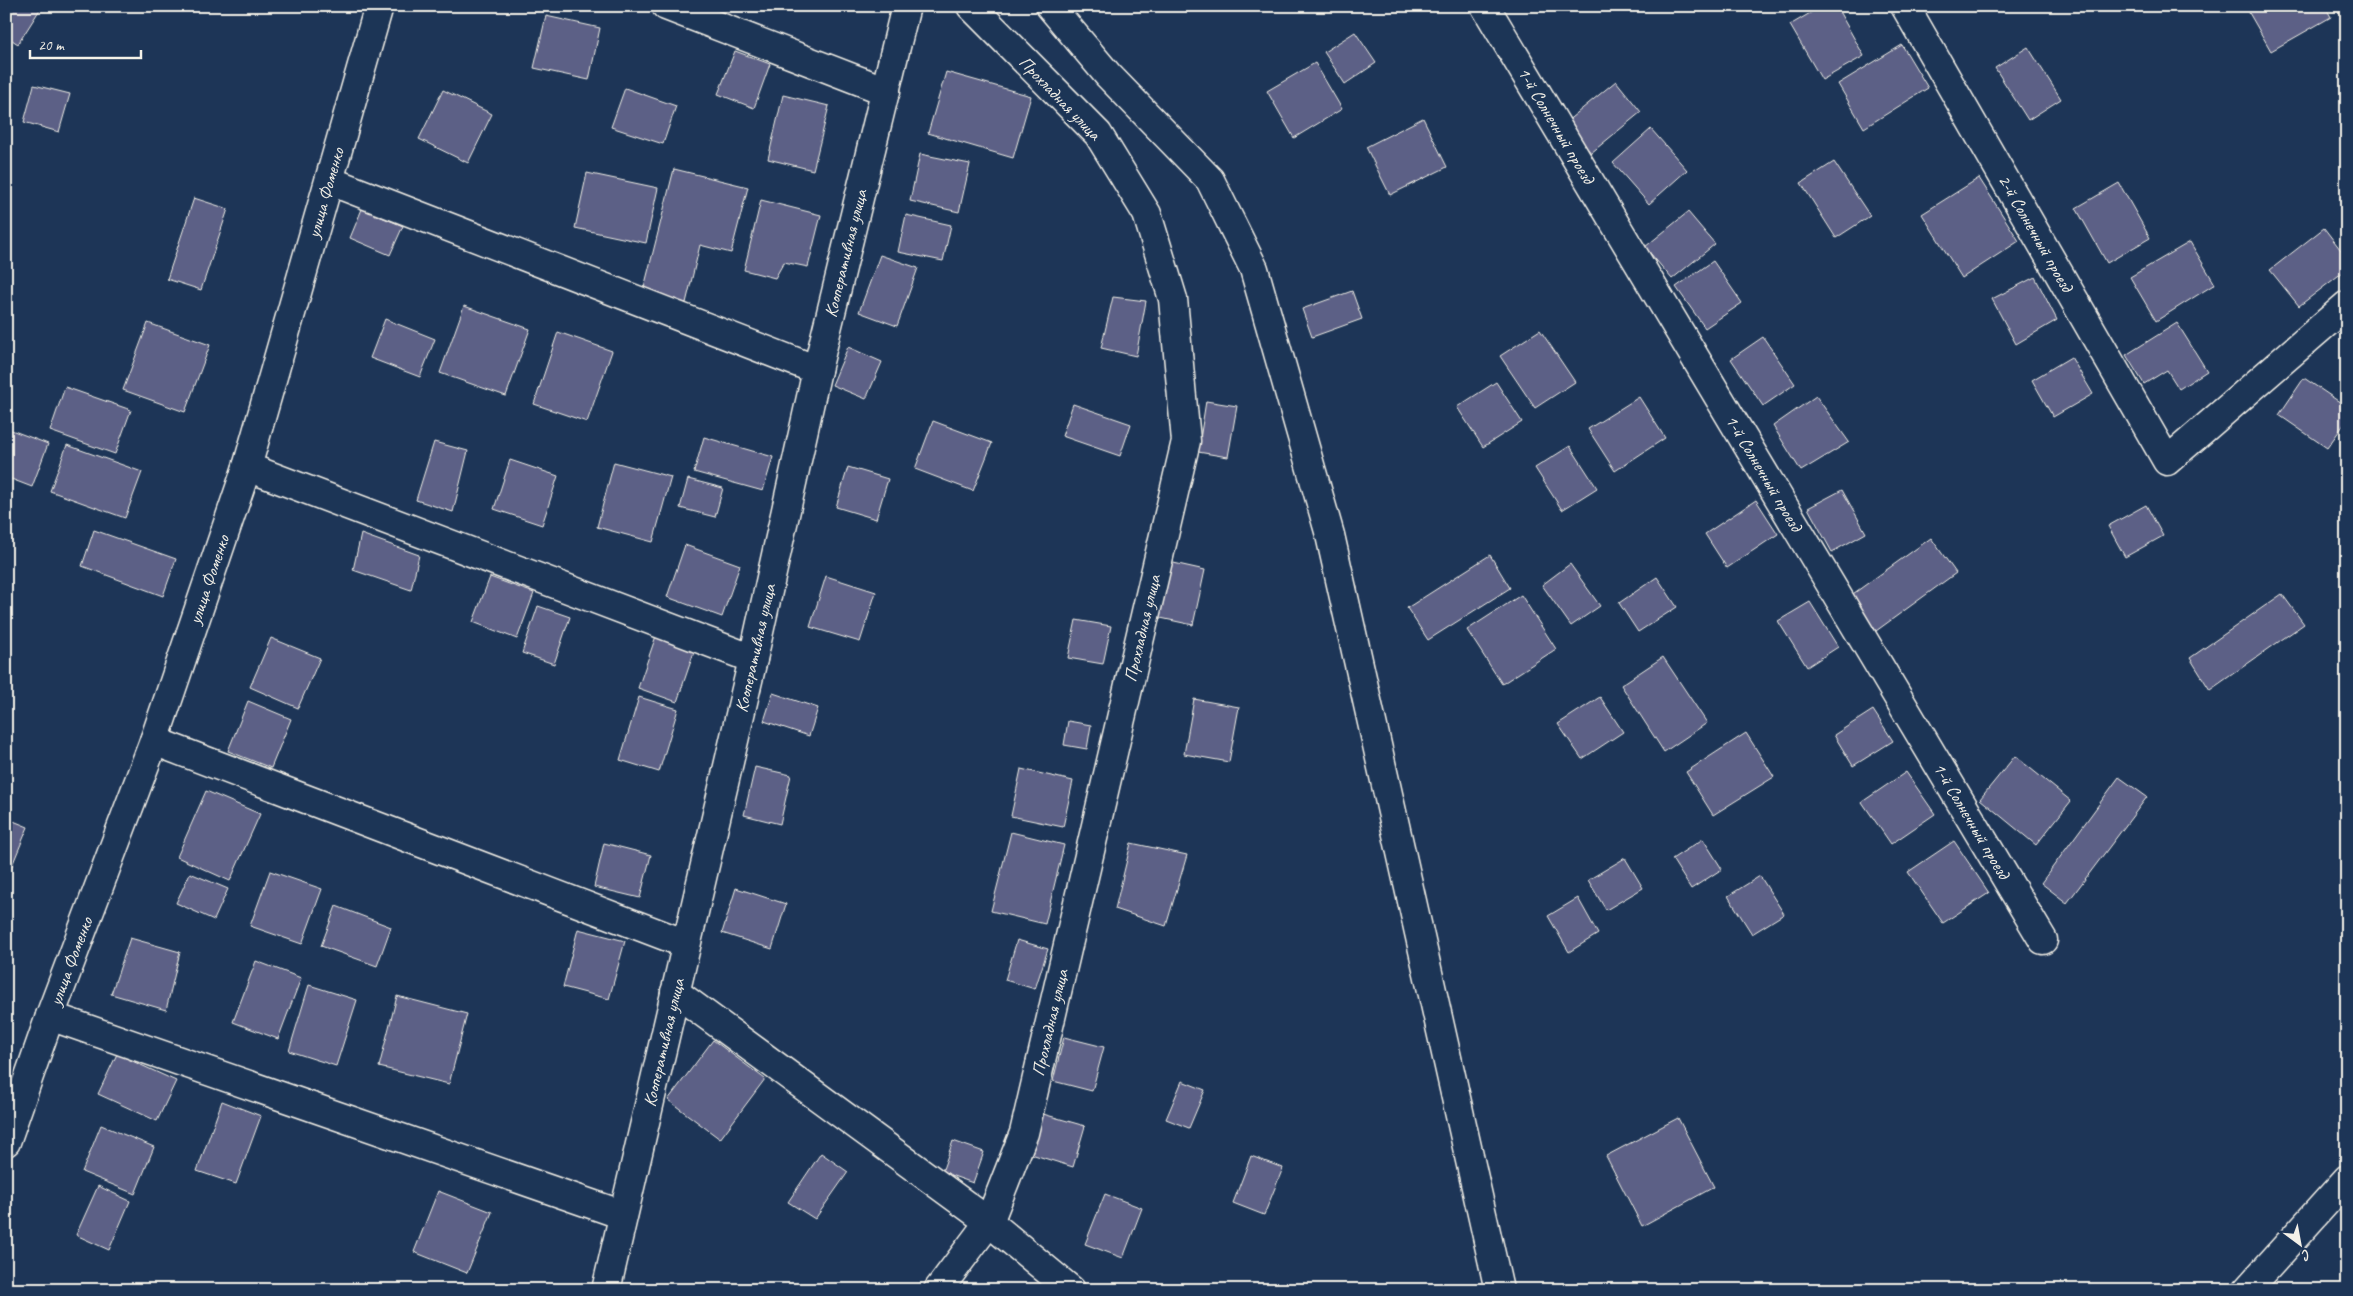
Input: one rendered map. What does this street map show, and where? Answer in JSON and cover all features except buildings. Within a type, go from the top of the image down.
[{"type":"street","name":"улица Фоменко","points":[[6,1142],[50,1016],[154,741],[247,467],[379,6]]},
{"type":"street","points":[[666,6],[886,91]]},
{"type":"street","name":"Кооперативная улица","points":[[606,1290],[753,659],[817,370],[906,6]]},
{"type":"street","name":"Прохладная улица","points":[[938,1290],[989,1222],[1024,1134],[1186,441],[1174,299],[1147,214],[1098,134],[971,6]]},
{"type":"street","points":[[1050,6],[1108,75],[1210,180],[1254,269],[1330,534],[1499,1290]]},
{"type":"street","name":"1-й Солнечный проезд","points":[[1485,6],[2043,940]]},
{"type":"street","name":"2-й Солнечный проезд","points":[[1905,6],[2167,461],[2347,305]]},
{"type":"street","points":[[330,181],[817,370]]},
{"type":"street","points":[[247,467],[753,659]]},
{"type":"street","points":[[154,741],[686,944]]},
{"type":"street","points":[[675,992],[989,1222],[1071,1290]]},
{"type":"street","points":[[50,1016],[623,1215]]},
{"type":"street","points":[[2247,1290],[2347,1179]]}]
